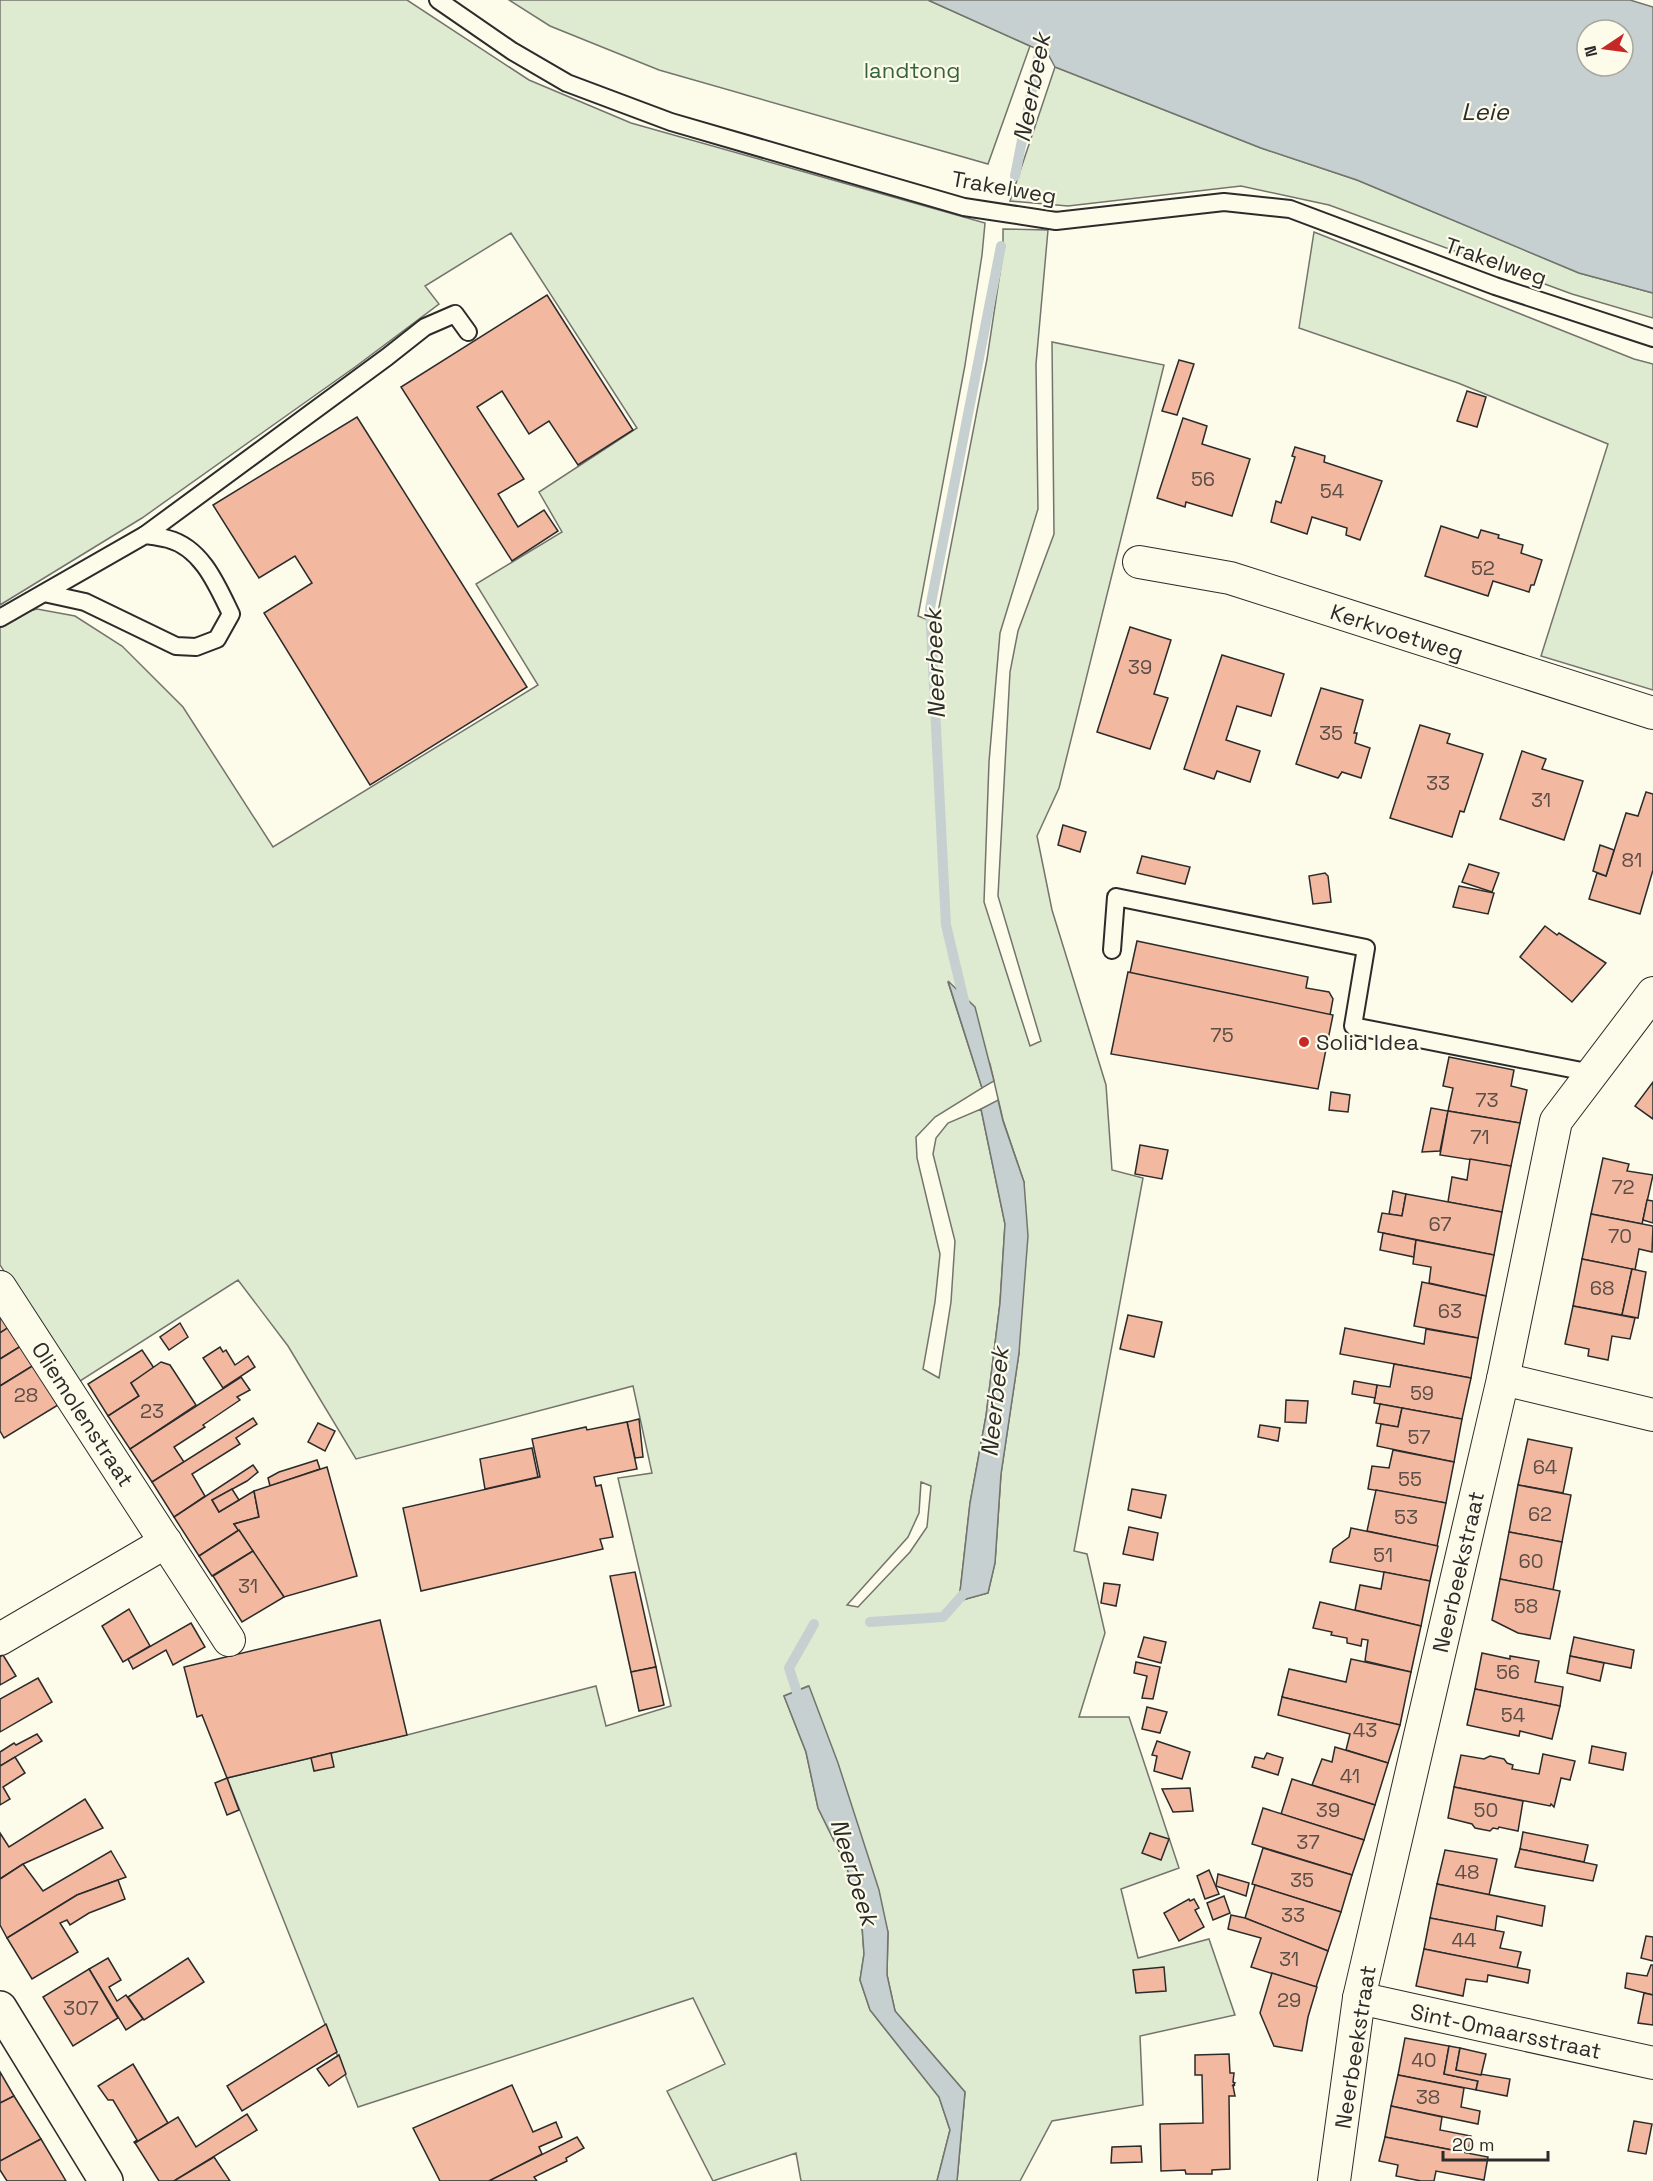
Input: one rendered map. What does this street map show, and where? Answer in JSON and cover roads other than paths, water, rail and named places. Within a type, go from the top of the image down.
[{"type":"main road","points":[[0,2008],[106,2181]]},
{"type":"street","name":"Kerkvoetweg","points":[[1138,562],[1230,578],[1653,713]]},
{"type":"street","name":"Neerbeekstraat","points":[[1334,2181],[1359,1998],[1503,1379],[1556,1121],[1653,993]]},
{"type":"street","name":"Oliemolenstraat","points":[[0,1287],[229,1640]]},
{"type":"street","points":[[1503,1379],[1653,1415]]},
{"type":"street","points":[[0,1639],[166,1542]]},
{"type":"street","name":"Sint-Omaarsstraat","points":[[1359,1998],[1653,2063]]},
{"type":"lane","name":"Trakelweg","points":[[438,0],[512,51],[567,83],[671,122],[964,207],[1056,221],[1224,202],[1290,209],[1495,286],[1653,338]]},
{"type":"lane","points":[[0,618],[145,535],[425,327],[455,314],[468,332]]},
{"type":"lane","points":[[44,593],[85,602],[176,646],[196,647],[217,639],[231,614],[216,582],[196,554],[171,539],[145,535]]},
{"type":"lane","points":[[1113,951],[1116,897],[1366,948],[1353,1026],[1592,1073]]},
{"type":"water","name":"Leie","points":[[928,0],[1630,0],[1653,7],[1653,293],[1579,273],[1357,180],[1261,148],[1055,67],[1048,54]]},
{"type":"water","points":[[948,981],[975,1007],[994,1081],[982,1088]]},
{"type":"water","points":[[998,1100],[1024,1182],[1028,1236],[1019,1353],[1001,1474],[995,1563],[988,1593],[959,1601],[970,1503],[986,1416],[1000,1303],[1005,1224],[981,1109]]},
{"type":"water","points":[[809,1686],[838,1763],[879,1890],[888,1932],[887,1975],[895,2011],[965,2092],[957,2181],[937,2181],[950,2130],[939,2097],[870,2010],[860,1980],[864,1954],[861,1912],[846,1865],[818,1808],[806,1752],[784,1696]]},
{"type":"waterway","name":"Neerbeek","points":[[1015,176],[1042,38]]},
{"type":"waterway","name":"Neerbeek","points":[[966,1009],[946,925],[930,608],[1001,246]]},
{"type":"waterway","name":"Neerbeek","points":[[870,1622],[943,1617],[968,1589]]},
{"type":"waterway","name":"Neerbeek","points":[[801,1705],[789,1668],[814,1624]]},
{"type":"place","name":"Solid Idea","points":[[1304,1042]]},
{"type":"park label","name":"landtong","points":[[912,70]]}]
